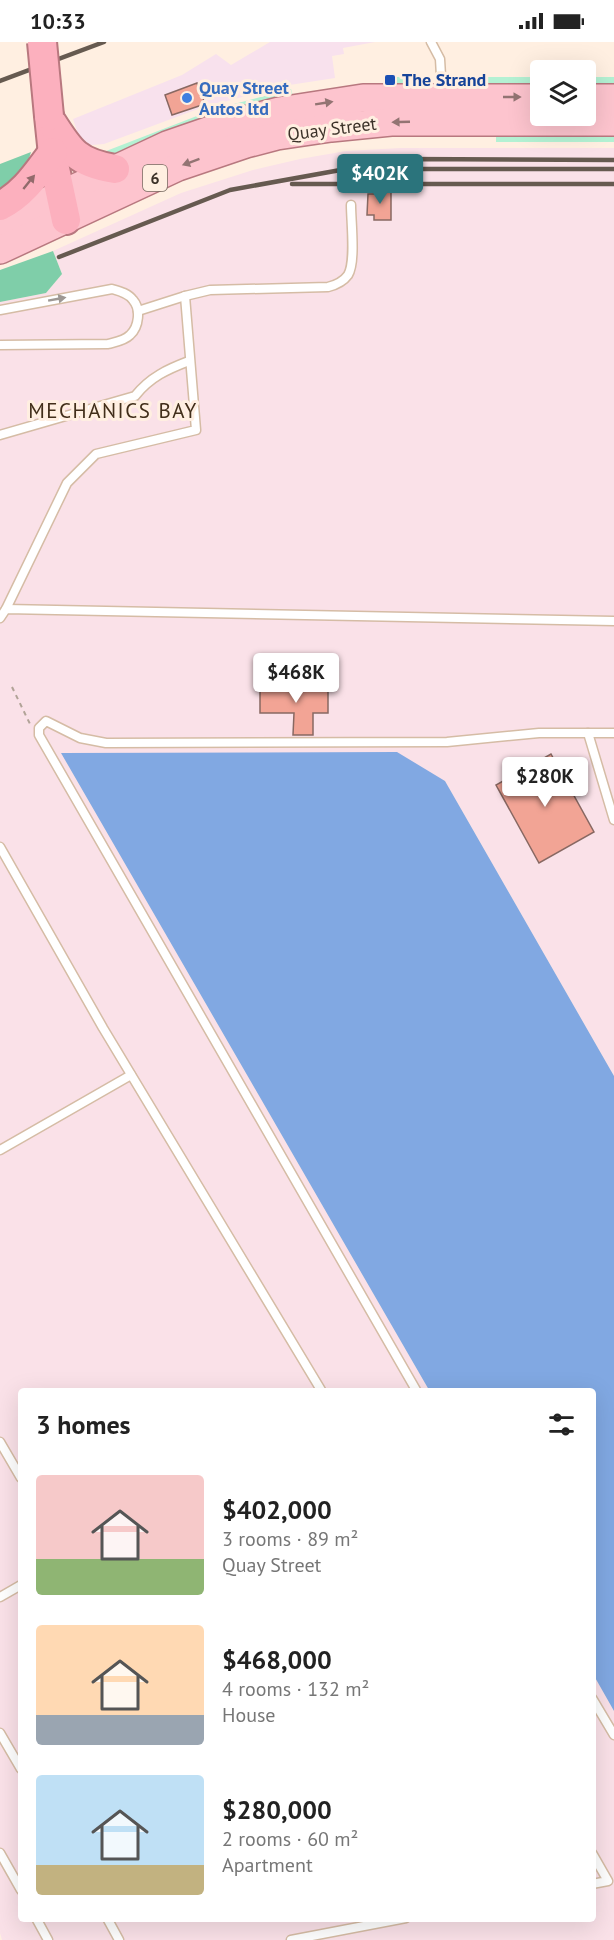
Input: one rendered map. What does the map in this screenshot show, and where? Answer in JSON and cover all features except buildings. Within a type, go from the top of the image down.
[{"type":"highway","points":[[42,42],[48,116],[57,147],[63,208]]},
{"type":"highway","points":[[57,147],[95,166],[115,169]]},
{"type":"highway","points":[[0,206],[14,199],[26,187],[57,147]]},
{"type":"main road","name":"Quay Street","points":[[63,208],[115,169],[166,145],[222,126],[279,111],[363,98],[442,109],[614,122]]},
{"type":"main road","points":[[596,98],[614,98]]},
{"type":"main road","name":"Quay Street","points":[[63,208],[246,144],[277,136],[391,122],[442,109],[530,99]]},
{"type":"main road","name":"6","points":[[0,223],[63,208]]},
{"type":"main road","name":"6","points":[[0,250],[63,208]]},
{"type":"lane","points":[[431,42],[440,59],[442,109]]},
{"type":"lane","points":[[138,311],[210,290],[336,285],[343,280],[352,267],[351,205]]},
{"type":"lane","points":[[0,310],[112,289],[132,298],[138,311],[135,328],[130,335],[108,344],[0,345]]},
{"type":"lane","points":[[0,618],[67,483],[96,454],[196,430],[185,296]]},
{"type":"lane","points":[[0,435],[135,396],[146,383],[189,360]]},
{"type":"lane","points":[[6,609],[614,621]]},
{"type":"lane","points":[[415,1388],[39,735],[39,728],[46,721],[80,738],[106,743],[447,742],[539,733],[614,733]]},
{"type":"lane","points":[[588,733],[614,820]]},
{"type":"lane","points":[[0,847],[131,1075],[320,1388]]},
{"type":"lane","points":[[0,1150],[131,1075]]},
{"type":"lane","points":[[0,1442],[18,1473]]},
{"type":"lane","points":[[0,1597],[18,1587]]},
{"type":"lane","points":[[596,1705],[614,1735]]},
{"type":"lane","points":[[0,1733],[18,1764]]},
{"type":"lane","points":[[0,1853],[18,1885]]},
{"type":"lane","points":[[596,1860],[608,1881],[596,1883]]},
{"type":"lane","points":[[38,1922],[48,1940]]},
{"type":"lane","points":[[109,1922],[119,1940]]},
{"type":"lane","points":[[291,1940],[385,1922]]},
{"type":"path","points":[[12,687],[28,723],[39,728]]},
{"type":"shaded area","points":[[270,42],[375,42],[343,48],[344,54],[332,56],[335,78],[283,86],[198,109],[104,144],[81,143],[73,119],[182,75],[216,54],[231,65]]},
{"type":"shaded area","points":[[401,148],[614,148],[614,1076],[445,781],[61,753],[428,1388],[18,1388],[18,1922],[596,1922],[596,1679],[614,1711],[614,1940],[2,1940],[0,1933],[0,302],[46,293],[62,274],[53,251],[181,193],[253,170],[346,151]]},
{"type":"green space","points":[[427,76],[425,83],[395,84],[397,77]]},
{"type":"green space","points":[[456,77],[530,77],[530,83],[457,83]]},
{"type":"green space","points":[[596,77],[614,77],[614,84],[596,84]]},
{"type":"green space","points":[[291,89],[293,96],[114,155],[101,153],[215,109]]},
{"type":"green space","points":[[496,137],[614,137],[614,142],[496,142]]},
{"type":"green space","points":[[31,152],[23,169],[0,190],[0,164]]},
{"type":"green space","points":[[53,251],[62,274],[46,293],[0,302],[0,270]]},
{"type":"water","points":[[397,752],[445,781],[614,1076],[614,1711],[596,1679],[596,1388],[428,1388],[61,753]]},
{"type":"railway","points":[[0,81],[104,42]]},
{"type":"railway","points":[[383,162],[405,159],[614,160]]},
{"type":"railway","points":[[59,257],[230,190],[346,169],[614,169]]},
{"type":"railway","points":[[292,184],[614,184]]},
{"type":"place","name":"The Strand","points":[[390,80]]},
{"type":"place","name":"Quay Street Autos ltd","points":[[187,98]]},
{"type":"district","name":"MECHANICS BAY","points":[[113,411]]}]
